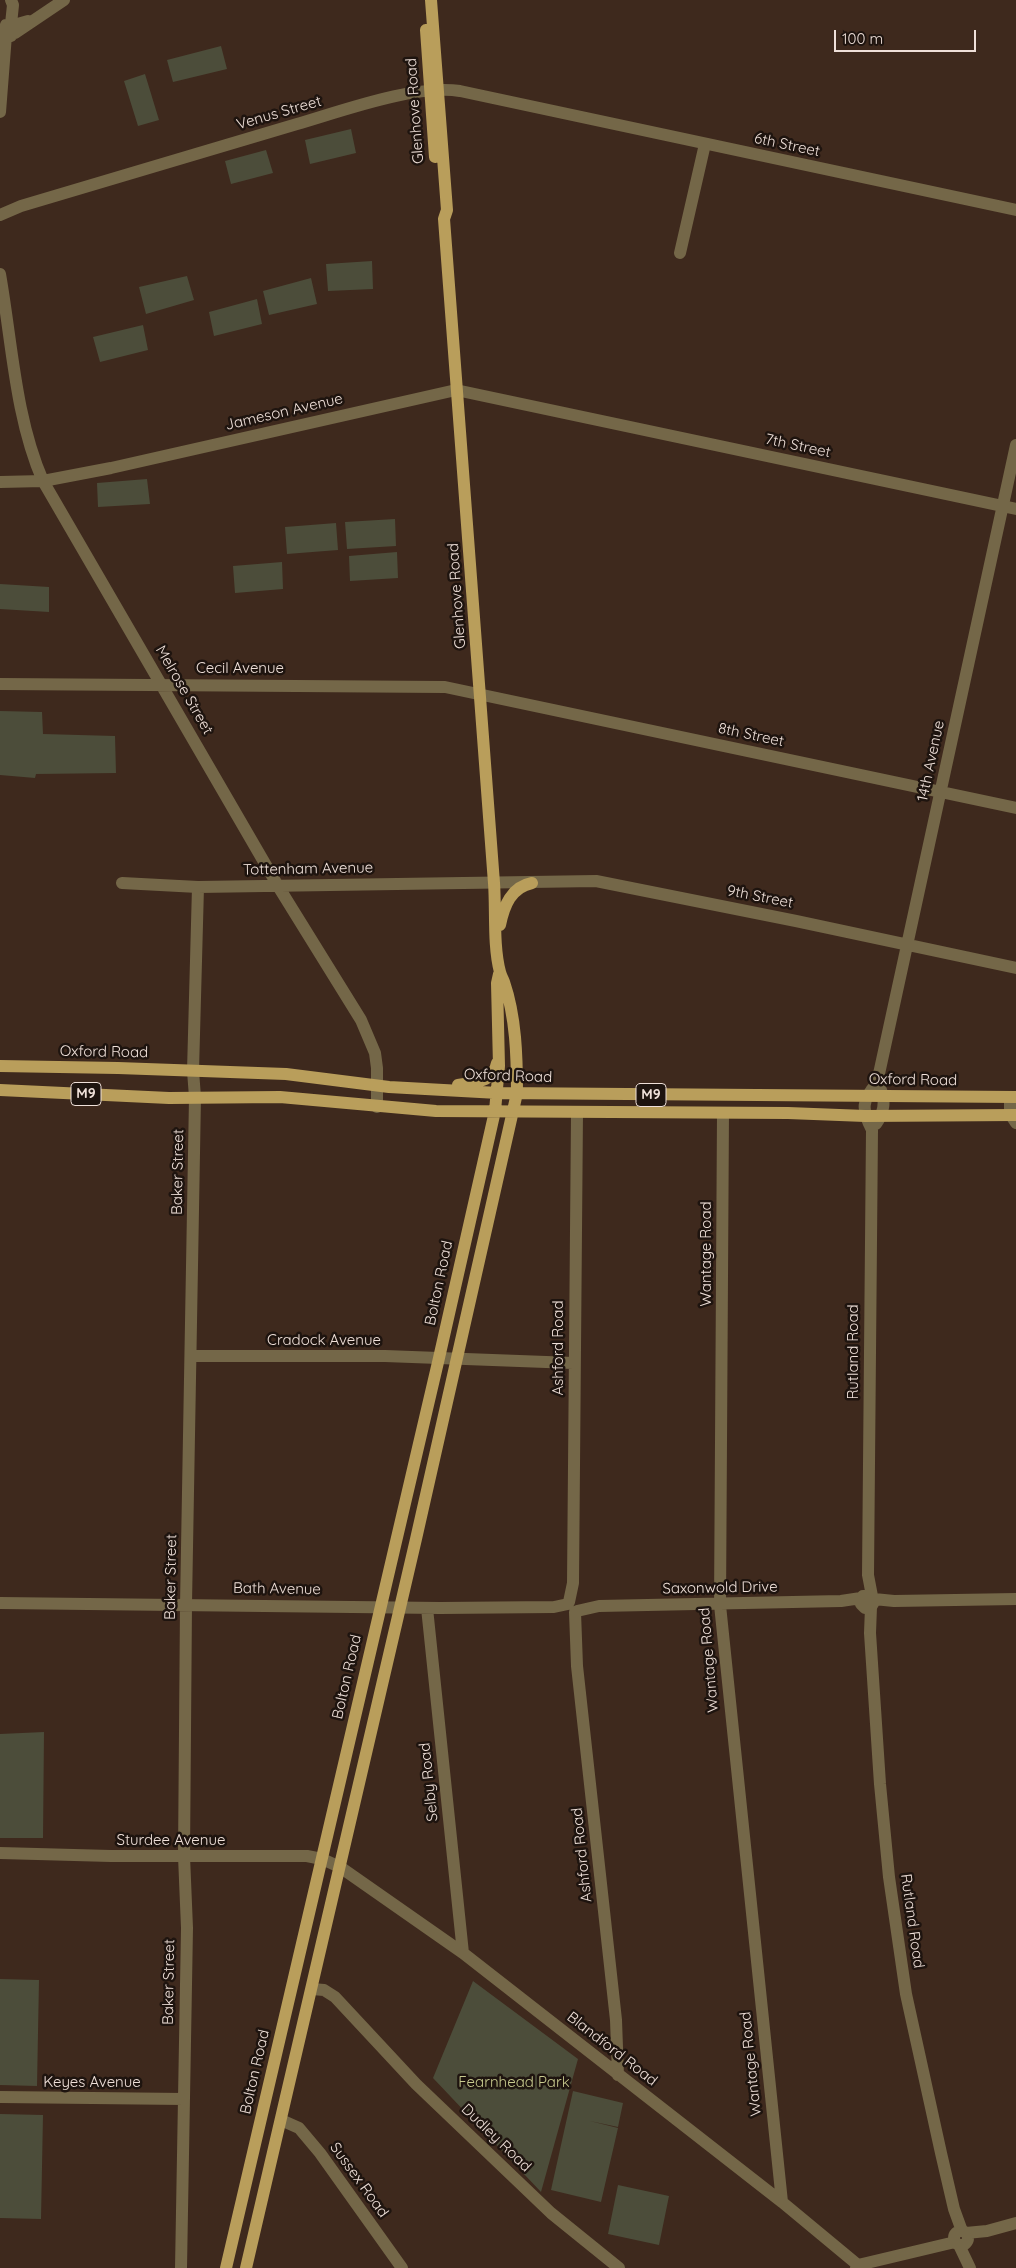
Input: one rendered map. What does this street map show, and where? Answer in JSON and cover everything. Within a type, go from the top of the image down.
[{"type":"main road","name":"Glenhove Road","points":[[424,0],[434,89]]},
{"type":"main road","name":"Glenhove Road","points":[[431,0],[440,211],[444,219],[456,390],[463,456],[497,944],[500,972],[512,1020],[517,1058],[517,1093]]},
{"type":"main road","points":[[497,944],[502,916],[509,898],[518,889],[532,883]]},
{"type":"main road","name":"Glenhove Road","points":[[498,1093],[499,1037],[497,983],[500,972]]},
{"type":"main road","points":[[436,1089],[478,1082],[491,1076],[497,1065],[499,1037]]},
{"type":"main road","name":"Oxford Road","points":[[0,1066],[286,1074],[378,1085],[498,1093],[1013,1097]]},
{"type":"main road","name":"M9","points":[[0,1090],[195,1098],[280,1097],[377,1107],[495,1112],[514,1110],[577,1113],[1014,1117]]},
{"type":"main road","name":"Bolton Road","points":[[226,2268],[439,1358],[498,1093]]},
{"type":"main road","points":[[246,2268],[312,1989],[517,1093]]},
{"type":"street","points":[[10,30],[30,21],[64,0]]},
{"type":"street","points":[[0,112],[4,51],[10,30],[8,5],[11,1]]},
{"type":"street","name":"Venus Street","points":[[0,215],[20,206],[349,109],[434,89],[460,91],[550,111]]},
{"type":"street","name":"6th Street","points":[[550,111],[1016,210]]},
{"type":"street","points":[[680,253],[705,144]]},
{"type":"street","name":"Venus Street","points":[[0,207],[20,206]]},
{"type":"street","points":[[0,207],[0,215]]},
{"type":"street","name":"Melrose Street","points":[[0,274],[24,423],[33,458],[43,481],[278,886],[367,1032],[375,1053],[378,1085],[377,1107]]},
{"type":"street","name":"Jameson Avenue","points":[[0,482],[43,481],[120,466],[456,390],[574,415]]},
{"type":"street","name":"7th Street","points":[[574,415],[1016,509]]},
{"type":"street","name":"14th Avenue","points":[[878,1083],[1016,445]]},
{"type":"street","name":"Cecil Avenue","points":[[0,684],[423,685],[480,693]]},
{"type":"street","name":"8th Street","points":[[480,693],[1016,808]]},
{"type":"street","name":"Tottenham Avenue","points":[[122,883],[198,887],[494,883]]},
{"type":"street","name":"9th Street","points":[[494,883],[609,883],[1016,968]]},
{"type":"street","name":"Baker Street","points":[[181,2268],[186,1928],[184,1856],[186,1604],[192,1356],[195,1098],[193,1072],[198,887]]},
{"type":"street","points":[[878,1083],[884,1096],[882,1116],[872,1130],[865,1116],[867,1095],[878,1083]]},
{"type":"street","points":[[1013,1097],[1014,1117]]},
{"type":"street","name":"Ashford Road","points":[[577,1113],[573,1583],[576,1587],[573,1607],[574,1632],[616,2020],[618,2075]]},
{"type":"street","name":"Wantage Road","points":[[723,1113],[720,1604],[782,2202]]},
{"type":"street","name":"Rutland Road","points":[[872,1130],[867,1602],[887,1857],[906,1994],[954,2209],[970,2266]]},
{"type":"street","name":"Cradock Avenue","points":[[192,1356],[439,1358],[574,1363]]},
{"type":"street","name":"Saxonwold Drive","points":[[573,1607],[1016,1598]]},
{"type":"street","name":"Bath Avenue","points":[[0,1602],[427,1608],[573,1607]]},
{"type":"street","name":"Selby Road","points":[[427,1608],[463,1953]]},
{"type":"street","name":"Sturdee Avenue","points":[[0,1853],[307,1856],[322,1859],[340,1867]]},
{"type":"street","name":"Blandford Road","points":[[340,1867],[463,1953],[782,2202],[857,2267]]},
{"type":"street","name":"Dudley Road","points":[[312,1989],[324,1990],[335,1997],[422,2089],[551,2213],[619,2268]]},
{"type":"street","name":"Keyes Avenue","points":[[0,2097],[184,2099]]},
{"type":"street","name":"Sussex Road","points":[[281,2120],[299,2128],[320,2153],[402,2268]]},
{"type":"street","points":[[857,2267],[1016,2223]]},
{"type":"green space","points":[[221,46],[227,69],[173,82],[167,60]]},
{"type":"green space","points":[[145,74],[159,120],[138,126],[124,81]]},
{"type":"green space","points":[[351,129],[356,153],[310,164],[305,140]]},
{"type":"green space","points":[[266,150],[273,173],[231,184],[225,161]]},
{"type":"green space","points":[[372,261],[373,289],[328,291],[326,264]]},
{"type":"green space","points":[[187,276],[194,300],[146,314],[139,287]]},
{"type":"green space","points":[[311,278],[317,304],[269,315],[263,291]]},
{"type":"green space","points":[[257,299],[262,324],[214,336],[209,312]]},
{"type":"green space","points":[[143,325],[148,350],[100,362],[93,337]]},
{"type":"green space","points":[[147,479],[150,504],[98,507],[97,483]]},
{"type":"green space","points":[[395,519],[396,546],[347,549],[345,522]]},
{"type":"green space","points":[[336,523],[338,550],[287,554],[285,527]]},
{"type":"green space","points":[[397,552],[398,578],[350,581],[349,556]]},
{"type":"green space","points":[[282,562],[283,589],[235,593],[233,566]]},
{"type":"green space","points":[[0,584],[49,587],[49,612],[0,609]]},
{"type":"green space","points":[[0,711],[42,712],[43,734],[115,736],[116,773],[36,774],[35,778],[0,775]]},
{"type":"green space","points":[[44,1732],[43,1838],[0,1838],[0,1734]]},
{"type":"green space","points":[[0,1979],[39,1980],[37,2086],[0,2085]]},
{"type":"green space","name":"Fearnhead Park","points":[[473,1981],[578,2059],[541,2192],[433,2078]]},
{"type":"green space","points":[[573,2091],[623,2103],[618,2127],[590,2121],[618,2128],[601,2202],[551,2190]]},
{"type":"green space","points":[[0,2114],[43,2115],[41,2219],[0,2218]]},
{"type":"green space","points":[[618,2185],[669,2196],[659,2245],[608,2234]]}]
